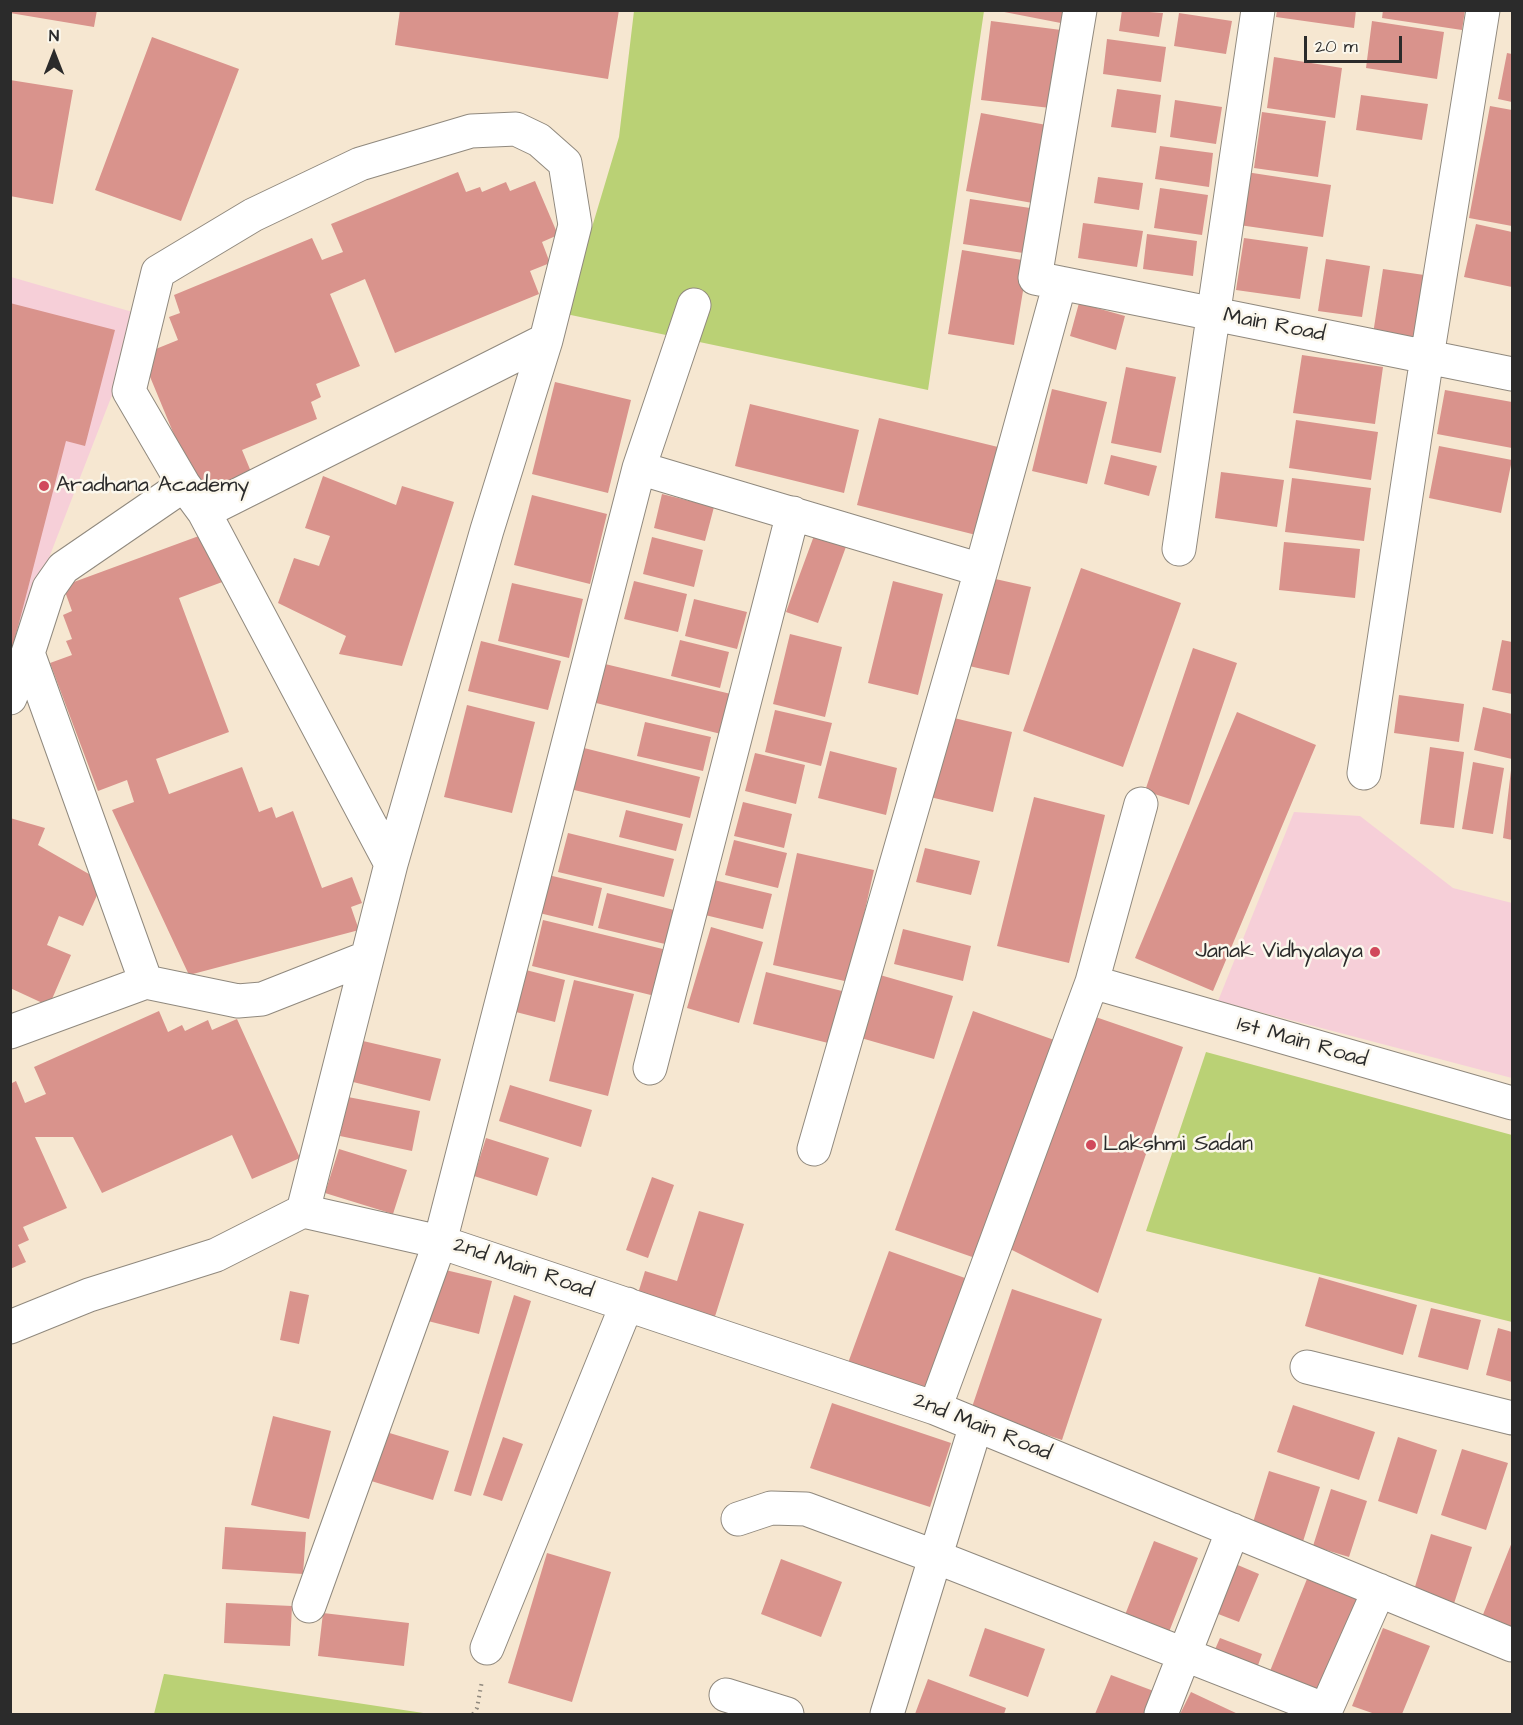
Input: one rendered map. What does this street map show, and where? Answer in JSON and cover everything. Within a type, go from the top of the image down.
[{"type":"street","points":[[814,1149],[981,570],[1048,280],[1080,10]]},
{"type":"street","points":[[1179,549],[1258,10]]},
{"type":"street","points":[[1364,773],[1427,357],[1483,10]]},
{"type":"street","points":[[10,1327],[89,1295],[216,1255],[303,1211],[391,864],[546,340],[575,225],[565,163],[539,140],[516,129],[471,131],[360,164],[253,215],[158,272],[129,391],[184,485],[204,513],[391,864]]},
{"type":"street","name":"Main Road","points":[[1048,280],[1512,375]]},
{"type":"street","points":[[309,1606],[440,1242],[639,468],[694,306]]},
{"type":"street","points":[[204,513],[546,340]]},
{"type":"street","points":[[639,468],[981,570]]},
{"type":"street","points":[[10,698],[28,653],[49,588],[63,568],[184,485]]},
{"type":"street","points":[[650,1068],[793,513]]},
{"type":"street","points":[[28,653],[146,982]]},
{"type":"street","points":[[935,1408],[1092,982],[1141,804]]},
{"type":"street","points":[[10,1032],[146,982],[238,1001],[261,999],[366,958]]},
{"type":"street","name":"1st Main Road","points":[[1092,982],[1512,1103]]},
{"type":"street","name":"2nd Main Road","points":[[303,1211],[440,1242],[935,1408],[1512,1645]]},
{"type":"street","points":[[488,1648],[627,1304]]},
{"type":"street","points":[[1307,1366],[1512,1418]]},
{"type":"street","points":[[887,1714],[976,1425]]},
{"type":"street","points":[[738,1519],[771,1508],[806,1509],[1184,1654],[1325,1712],[1379,1590]]},
{"type":"street","points":[[1161,1714],[1233,1530]]},
{"type":"street","points":[[726,1695],[787,1714]]},
{"type":"shaded area","name":"Aradhana Academy","points":[[11,277],[143,315],[11,656]]},
{"type":"shaded area","name":"Janak Vidhyalaya","points":[[1294,812],[1360,816],[1453,888],[1512,903],[1512,1078],[1218,1001]]},
{"type":"green space","points":[[634,11],[984,11],[928,390],[566,314],[619,137]]},
{"type":"green space","points":[[1206,1052],[1512,1135],[1512,1322],[1146,1231]]},
{"type":"green space","points":[[165,1674],[430,1714],[154,1714]]},
{"type":"building","points":[[10,10],[97,10],[94,27],[10,13]]},
{"type":"building","points":[[400,10],[619,10],[608,79],[395,45]]},
{"type":"building","points":[[994,10],[1073,10],[1071,25]]},
{"type":"building","points":[[1122,10],[1163,13],[1159,37],[1119,31]]},
{"type":"building","points":[[1277,10],[1356,10],[1354,28],[1276,17]]},
{"type":"building","points":[[1383,10],[1465,10],[1462,30],[1382,18]]},
{"type":"building","points":[[1179,13],[1232,21],[1226,54],[1174,46]]},
{"type":"building","points":[[991,21],[1069,31],[1059,109],[981,100]]},
{"type":"building","points":[[1372,21],[1444,32],[1437,79],[1366,68]]},
{"type":"building","points":[[152,37],[239,69],[181,221],[95,190]]},
{"type":"building","points":[[1107,39],[1166,47],[1161,82],[1103,74]]},
{"type":"building","points":[[1507,53],[1512,54],[1512,102],[1498,99]]},
{"type":"building","points":[[1274,57],[1342,68],[1335,118],[1267,108]]},
{"type":"building","points":[[10,80],[73,90],[53,204],[10,196]]},
{"type":"building","points":[[1117,89],[1161,95],[1156,133],[1111,127]]},
{"type":"building","points":[[1361,95],[1428,104],[1422,140],[1356,130]]},
{"type":"building","points":[[1175,100],[1222,107],[1216,144],[1170,137]]},
{"type":"building","points":[[1490,106],[1512,110],[1512,226],[1469,218]]},
{"type":"building","points":[[1262,112],[1326,121],[1318,177],[1254,168]]},
{"type":"building","points":[[981,113],[1052,126],[1038,204],[966,191]]},
{"type":"building","points":[[1160,146],[1213,153],[1209,187],[1155,179]]},
{"type":"building","points":[[458,172],[466,192],[480,187],[482,192],[506,182],[510,191],[535,181],[558,235],[542,242],[550,263],[530,271],[539,294],[395,353],[365,279],[330,294],[360,366],[316,384],[321,397],[311,402],[317,419],[242,450],[254,479],[228,490],[223,479],[197,490],[141,355],[178,340],[169,317],[180,313],[174,295],[312,238],[322,260],[343,252],[331,224]]},
{"type":"building","points":[[1246,172],[1331,185],[1323,237],[1239,225]]},
{"type":"building","points":[[1098,177],[1143,183],[1139,210],[1094,203]]},
{"type":"building","points":[[1160,188],[1208,195],[1202,235],[1154,228]]},
{"type":"building","points":[[970,199],[1037,209],[1030,254],[963,244]]},
{"type":"building","points":[[1083,223],[1143,231],[1137,267],[1078,258]]},
{"type":"building","points":[[1476,224],[1512,232],[1512,287],[1464,277]]},
{"type":"building","points":[[1147,234],[1197,241],[1193,276],[1143,269]]},
{"type":"building","points":[[1244,238],[1308,247],[1300,299],[1236,290]]},
{"type":"building","points":[[962,250],[1028,261],[1014,345],[948,334]]},
{"type":"building","points":[[1326,259],[1370,266],[1362,317],[1318,311]]},
{"type":"building","points":[[1383,269],[1431,276],[1422,341],[1373,334]]},
{"type":"building","name":"Aradhana Academy","points":[[10,303],[115,330],[85,446],[66,441],[11,654]]},
{"type":"building","points":[[1079,303],[1125,316],[1116,350],[1070,336]]},
{"type":"building","points":[[1302,355],[1383,367],[1375,424],[1293,413]]},
{"type":"building","points":[[1126,367],[1176,377],[1161,453],[1111,443]]},
{"type":"building","points":[[555,382],[631,400],[608,493],[532,474]]},
{"type":"building","points":[[1052,389],[1107,402],[1087,484],[1032,471]]},
{"type":"building","points":[[1445,390],[1512,402],[1512,448],[1437,434]]},
{"type":"building","points":[[750,404],[859,430],[844,493],[735,466]]},
{"type":"building","points":[[879,418],[998,447],[976,535],[857,505]]},
{"type":"building","points":[[1296,420],[1378,432],[1371,480],[1289,468]]},
{"type":"building","points":[[1439,446],[1512,460],[1501,513],[1429,498]]},
{"type":"building","points":[[1111,455],[1157,466],[1149,496],[1104,484]]},
{"type":"building","points":[[1221,472],[1284,480],[1277,527],[1215,518]]},
{"type":"building","points":[[323,476],[396,505],[402,486],[454,502],[402,666],[339,654],[346,636],[278,603],[294,558],[319,566],[330,536],[305,528]]},
{"type":"building","points":[[1292,478],[1371,488],[1364,541],[1285,532]]},
{"type":"building","points":[[662,494],[714,507],[705,541],[654,528]]},
{"type":"building","points":[[532,495],[607,514],[590,584],[514,565]]},
{"type":"building","points":[[207,533],[225,581],[179,598],[229,732],[156,759],[169,794],[242,767],[259,812],[272,807],[276,818],[293,811],[322,888],[352,877],[362,903],[351,907],[359,930],[189,975],[112,810],[134,802],[127,780],[98,791],[50,663],[72,655],[66,641],[72,639],[63,615],[72,611],[63,586]]},
{"type":"building","points":[[815,533],[847,544],[818,623],[786,612]]},
{"type":"building","points":[[652,537],[703,550],[694,587],[643,574]]},
{"type":"building","points":[[1284,542],[1360,549],[1355,598],[1279,590]]},
{"type":"building","points":[[1081,568],[1181,603],[1123,767],[1023,731]]},
{"type":"building","points":[[991,578],[1031,587],[1009,675],[969,666]]},
{"type":"building","points":[[634,581],[687,594],[678,632],[624,619]]},
{"type":"building","points":[[893,581],[943,594],[918,695],[868,683]]},
{"type":"building","points":[[512,583],[583,599],[569,658],[498,641]]},
{"type":"building","points":[[694,599],[747,612],[737,649],[685,636]]},
{"type":"building","points":[[790,634],[842,647],[825,717],[773,704]]},
{"type":"building","points":[[680,640],[729,652],[720,688],[671,676]]},
{"type":"building","points":[[1502,640],[1512,642],[1512,694],[1492,690]]},
{"type":"building","points":[[481,641],[561,661],[548,710],[468,691]]},
{"type":"building","points":[[1193,648],[1237,663],[1189,805],[1145,791]]},
{"type":"building","points":[[605,664],[731,694],[721,734],[596,703]]},
{"type":"building","points":[[1399,695],[1464,704],[1459,742],[1394,733]]},
{"type":"building","points":[[467,705],[535,722],[512,813],[444,797]]},
{"type":"building","points":[[1483,707],[1512,714],[1512,759],[1474,750]]},
{"type":"building","points":[[775,710],[832,723],[821,766],[765,752]]},
{"type":"building","points":[[1237,712],[1316,745],[1213,991],[1135,958]]},
{"type":"building","points":[[950,717],[1012,732],[993,812],[930,797]]},
{"type":"building","points":[[645,722],[711,737],[703,771],[637,756]]},
{"type":"building","points":[[580,747],[700,777],[690,818],[570,789]]},
{"type":"building","points":[[1430,747],[1464,752],[1454,828],[1420,824]]},
{"type":"building","points":[[830,751],[897,768],[886,815],[818,798]]},
{"type":"building","points":[[755,753],[805,765],[796,804],[745,791]]},
{"type":"building","points":[[1473,762],[1504,768],[1493,834],[1462,829]]},
{"type":"building","points":[[1512,770],[1512,840],[1503,838]]},
{"type":"building","points":[[1034,797],[1105,815],[1069,963],[997,946]]},
{"type":"building","points":[[743,802],[792,814],[784,848],[734,836]]},
{"type":"building","points":[[626,810],[683,824],[676,851],[619,837]]},
{"type":"building","points":[[10,818],[45,828],[38,845],[103,882],[83,926],[59,916],[47,945],[71,955],[49,1006],[10,988]]},
{"type":"building","points":[[568,833],[674,859],[664,897],[558,872]]},
{"type":"building","points":[[734,840],[787,853],[778,888],[725,875]]},
{"type":"building","points":[[925,848],[980,861],[971,895],[916,882]]},
{"type":"building","points":[[797,853],[874,870],[849,982],[773,965]]},
{"type":"building","points":[[540,873],[602,888],[593,926],[531,911]]},
{"type":"building","points":[[714,880],[772,894],[763,929],[705,915]]},
{"type":"building","points":[[607,893],[674,910],[665,944],[598,928]]},
{"type":"building","points":[[543,920],[671,951],[659,997],[532,966]]},
{"type":"building","points":[[711,927],[763,942],[739,1023],[687,1008]]},
{"type":"building","points":[[903,929],[971,946],[963,981],[894,964]]},
{"type":"building","points":[[522,969],[565,980],[555,1022],[512,1011]]},
{"type":"building","points":[[766,972],[846,992],[832,1044],[753,1024]]},
{"type":"building","points":[[880,975],[953,996],[934,1059],[861,1038]]},
{"type":"building","points":[[574,980],[634,994],[608,1096],[549,1081]]},
{"type":"building","points":[[159,1011],[168,1032],[182,1025],[185,1031],[208,1020],[212,1030],[237,1019],[300,1158],[252,1179],[232,1135],[102,1193],[73,1137],[35,1137],[67,1208],[23,1227],[29,1240],[18,1245],[26,1262],[10,1269],[10,1084],[16,1081],[25,1103],[46,1094],[34,1067]]},
{"type":"building","points":[[973,1011],[1057,1041],[978,1259],[895,1230]]},
{"type":"building","name":"Lakshmi Sadan","points":[[1081,1012],[1183,1047],[1098,1293],[996,1242]]},
{"type":"building","points":[[363,1041],[441,1059],[430,1101],[353,1082]]},
{"type":"building","points":[[510,1085],[592,1110],[581,1147],[499,1121]]},
{"type":"building","points":[[348,1097],[420,1111],[412,1151],[340,1136]]},
{"type":"building","points":[[486,1138],[549,1158],[537,1196],[474,1176]]},
{"type":"building","points":[[339,1149],[407,1170],[393,1214],[325,1193]]},
{"type":"building","points":[[652,1177],[674,1185],[648,1258],[626,1250]]},
{"type":"building","points":[[699,1211],[744,1224],[712,1326],[635,1303],[645,1271],[677,1281]]},
{"type":"building","points":[[889,1251],[965,1278],[925,1390],[848,1363]]},
{"type":"building","points":[[437,1268],[492,1281],[479,1334],[424,1320]]},
{"type":"building","points":[[1319,1277],[1417,1305],[1403,1355],[1305,1326]]},
{"type":"building","points":[[1012,1289],[1102,1319],[1062,1440],[971,1410]]},
{"type":"building","points":[[290,1291],[309,1295],[299,1344],[280,1340]]},
{"type":"building","points":[[514,1295],[531,1301],[471,1496],[454,1491]]},
{"type":"building","points":[[1431,1308],[1481,1320],[1468,1370],[1418,1357]]},
{"type":"building","points":[[1498,1328],[1512,1332],[1512,1382],[1486,1375]]},
{"type":"building","points":[[832,1403],[951,1443],[930,1507],[810,1468]]},
{"type":"building","points":[[1293,1405],[1375,1432],[1359,1480],[1277,1452]]},
{"type":"building","points":[[273,1416],[331,1431],[309,1519],[251,1505]]},
{"type":"building","points":[[383,1431],[449,1451],[433,1500],[368,1480]]},
{"type":"building","points":[[503,1437],[523,1444],[502,1501],[483,1495]]},
{"type":"building","points":[[1398,1437],[1437,1450],[1417,1514],[1378,1501]]},
{"type":"building","points":[[1462,1449],[1508,1463],[1486,1530],[1441,1515]]},
{"type":"building","points":[[1269,1471],[1320,1487],[1301,1548],[1250,1532]]},
{"type":"building","points":[[1331,1489],[1367,1501],[1349,1557],[1313,1546]]},
{"type":"building","points":[[225,1527],[306,1532],[303,1574],[222,1569]]},
{"type":"building","points":[[1431,1534],[1472,1547],[1451,1613],[1411,1600]]},
{"type":"building","points":[[1154,1541],[1198,1558],[1167,1637],[1123,1620]]},
{"type":"building","points":[[1512,1542],[1512,1640],[1478,1627]]},
{"type":"building","points":[[547,1553],[611,1572],[572,1702],[508,1683]]},
{"type":"building","points":[[781,1559],[842,1582],[821,1637],[761,1614]]},
{"type":"building","points":[[1233,1563],[1259,1574],[1239,1622],[1213,1612]]},
{"type":"building","points":[[1311,1569],[1365,1590],[1319,1702],[1266,1681]]},
{"type":"building","points":[[226,1603],[292,1606],[290,1646],[224,1643]]},
{"type":"building","points":[[323,1613],[409,1623],[404,1666],[318,1656]]},
{"type":"building","points":[[985,1628],[1045,1649],[1028,1697],[969,1676]]},
{"type":"building","points":[[1383,1628],[1430,1646],[1402,1714],[1375,1714],[1352,1706]]},
{"type":"building","points":[[1220,1638],[1262,1654],[1256,1671],[1213,1654]]},
{"type":"building","points":[[1111,1675],[1167,1696],[1159,1714],[1095,1714]]},
{"type":"building","points":[[928,1679],[1006,1708],[1004,1714],[915,1714]]},
{"type":"building","points":[[1191,1692],[1238,1714],[1180,1714]]},
{"type":"place","name":"Aradhana Academy","points":[[44,486]]},
{"type":"place","name":"Janak Vidhyalaya","points":[[1375,952]]},
{"type":"place","name":"Lakshmi Sadan","points":[[1091,1145]]}]
